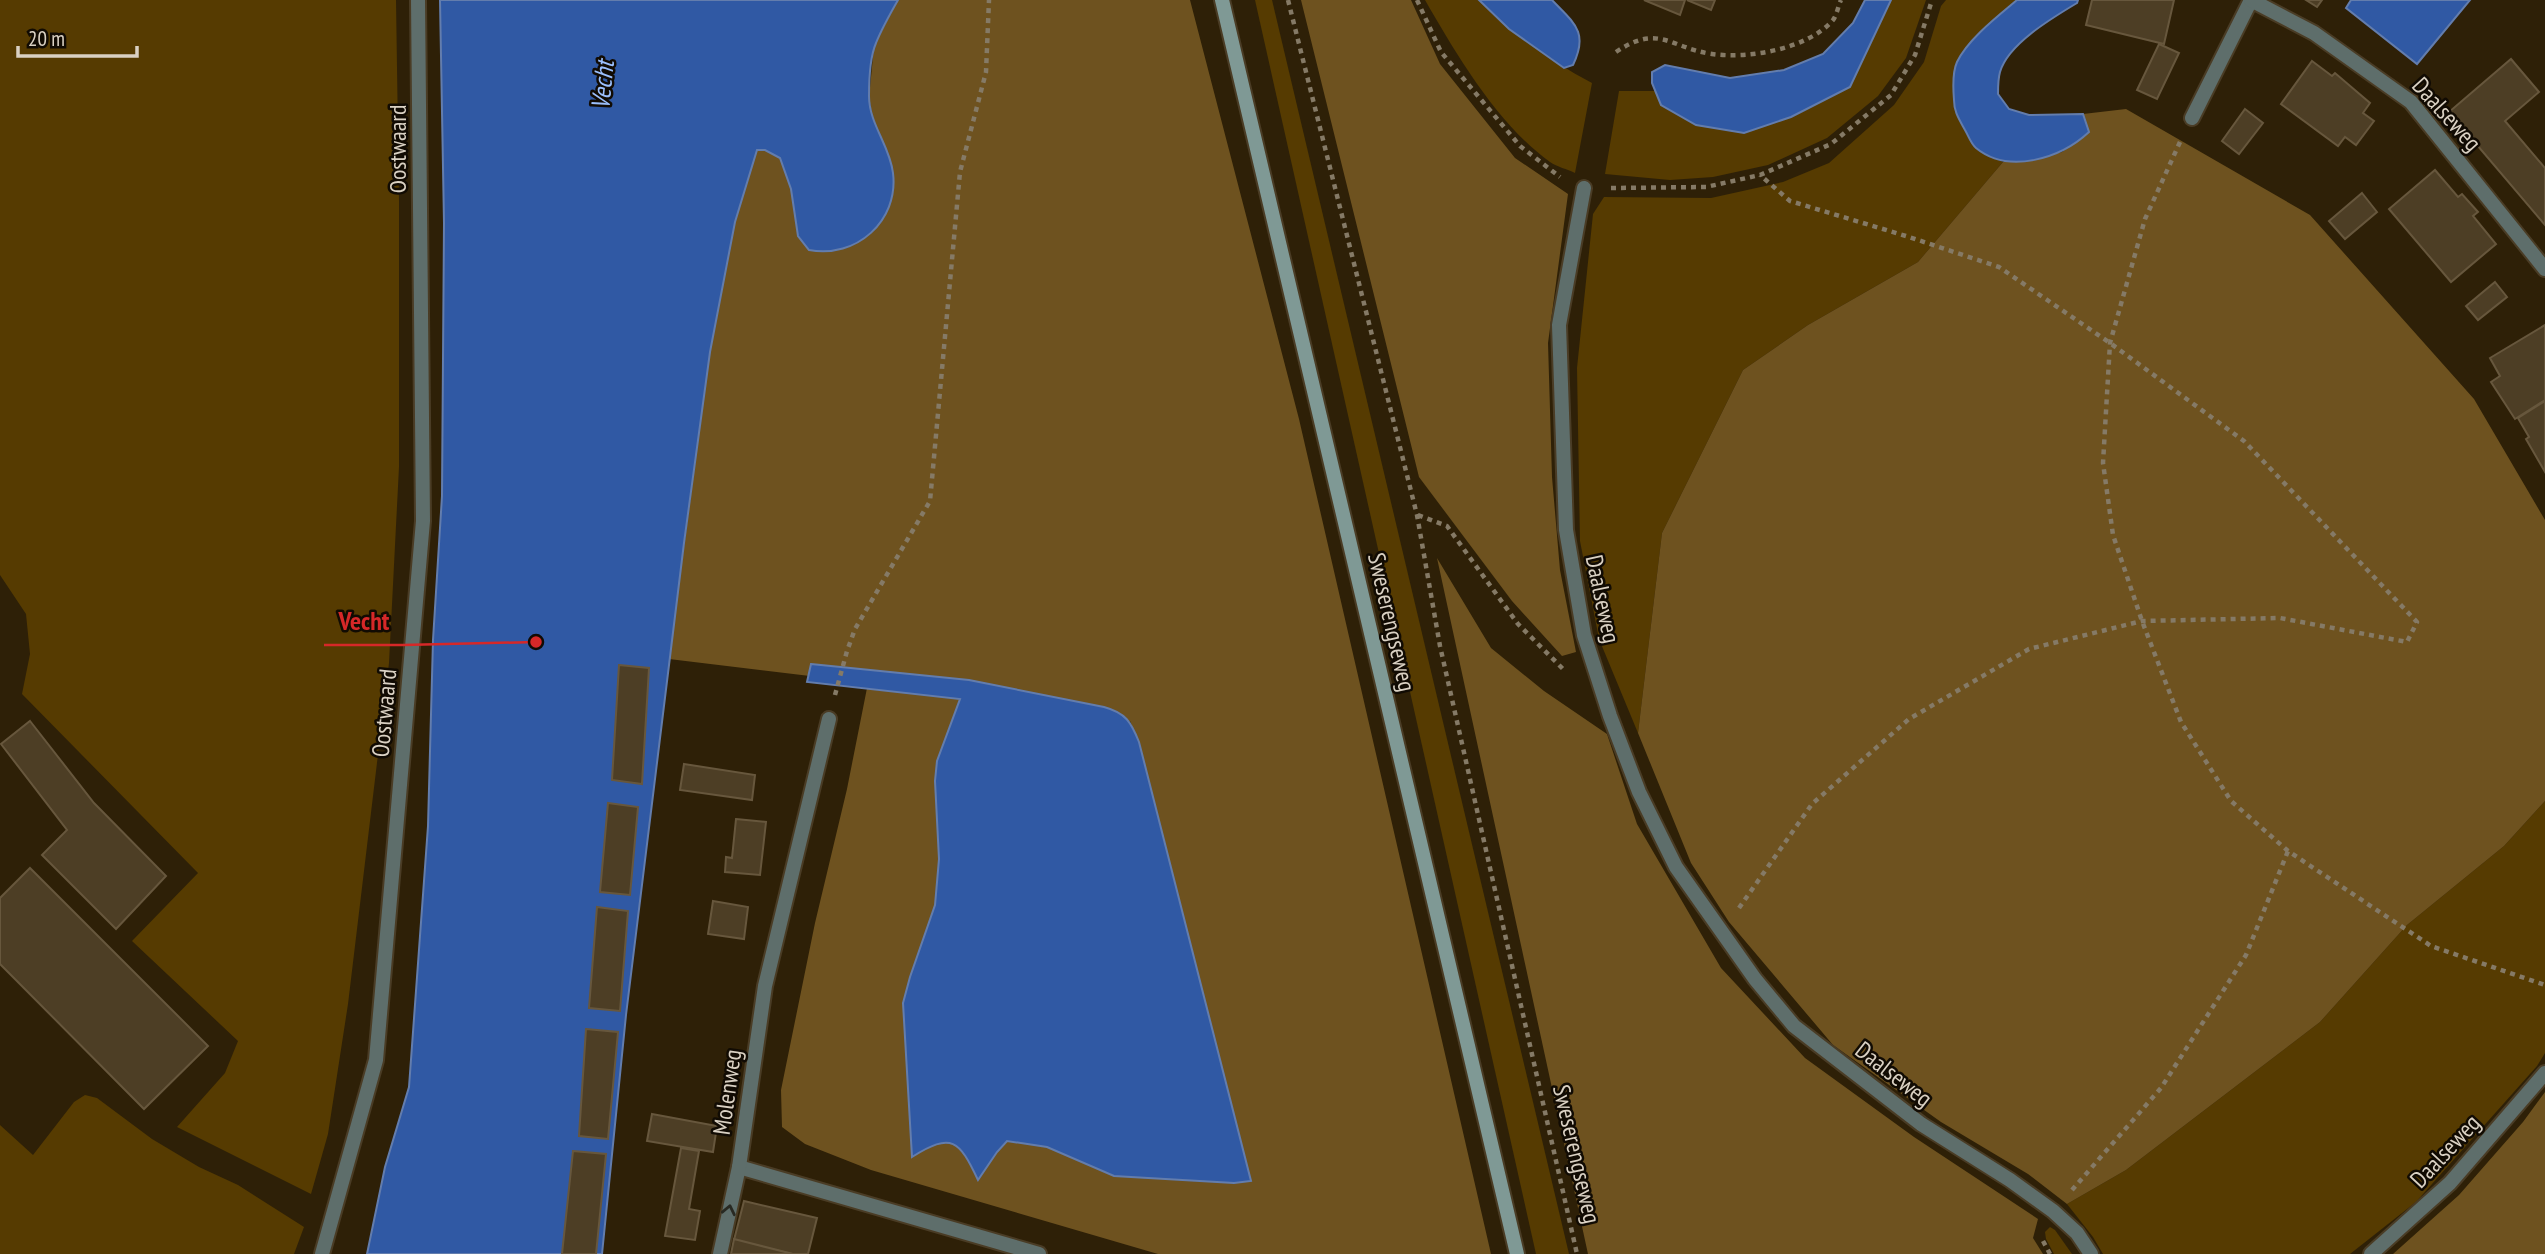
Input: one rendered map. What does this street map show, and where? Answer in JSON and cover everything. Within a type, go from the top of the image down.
[{"type":"main road","name":"Sweserengseweg","points":[[1223,0],[1517,1254]]},
{"type":"street","name":"Oostwaard","points":[[322,1254],[376,1060],[423,520],[418,0]]},
{"type":"street","name":"Daalseweg","points":[[2251,0],[2314,33],[2411,102],[2545,269]]},
{"type":"street","points":[[2192,118],[2251,0]]},
{"type":"street","name":"Daalseweg","points":[[1584,188],[1559,325],[1566,530],[1584,635],[1610,716],[1639,792],[1676,867],[1755,979],[1794,1026],[1921,1125],[2010,1180],[2053,1211],[2077,1233],[2091,1254]]},
{"type":"street","name":"Molenweg","points":[[829,719],[765,986],[739,1167],[1039,1254]]},
{"type":"street","name":"Daalseweg","points":[[2371,1254],[2450,1183],[2545,1073]]},
{"type":"street","points":[[720,1254],[739,1167]]},
{"type":"path","points":[[829,719],[855,629],[930,501],[960,172],[986,72],[989,0]]},
{"type":"path","name":"Sweserengseweg","points":[[1288,0],[1418,515],[1440,646],[1577,1254]]},
{"type":"path","points":[[1417,0],[1441,52],[1520,146],[1569,184],[1584,188],[1706,187],[1760,175],[1831,144],[1891,94],[1915,55],[1932,0]]},
{"type":"path","points":[[1616,52],[1633,41],[1657,38],[1711,54],[1757,55],[1803,41],[1834,19],[1841,0]]},
{"type":"path","points":[[2178,146],[2145,219],[2110,343],[2103,463],[2113,535],[2142,621],[2181,722],[2231,801],[2288,852],[2431,946],[2545,985]]},
{"type":"path","points":[[1722,931],[1812,804],[1909,719],[2029,649],[2142,621],[2280,618],[2407,642],[2417,622],[2244,441],[2110,343],[1998,267],[1790,201],[1760,175]]},
{"type":"path","points":[[1418,515],[1447,526],[1518,624],[1573,679]]},
{"type":"path","points":[[2053,1211],[2161,1088],[2246,955],[2288,852]]},
{"type":"shaded area","points":[[0,0],[396,0],[399,467],[389,663],[348,1004],[328,1134],[311,1194],[177,1127],[225,1073],[238,1041],[132,941],[198,873],[22,694],[30,654],[26,614],[0,575]]},
{"type":"shaded area","points":[[898,0],[1190,0],[1299,419],[1491,1254],[1158,1254],[871,1170],[805,1144],[782,1127],[781,1090],[868,683],[669,659],[710,352],[735,222],[756,150],[765,150],[780,158],[791,189],[798,236],[893,172],[873,119],[869,98],[874,46]],"holes":[[[1130,721],[1139,742],[1251,1181],[1234,1183],[1114,1176],[1047,1147],[1007,1141],[978,1179],[971,1164],[955,1145],[940,1142],[912,1156],[903,1003],[935,905],[939,859],[935,781],[937,761]]]},
{"type":"shaded area","points":[[1255,0],[1272,0],[1569,1254],[1536,1254]]},
{"type":"shaded area","points":[[1301,0],[1411,0],[1440,64],[1515,158],[1568,194],[1548,343],[1552,477],[1560,570],[1576,652],[1562,656],[1512,601],[1419,477]]},
{"type":"shaded area","points":[[1425,0],[1479,0],[1532,46],[1592,83],[1575,173],[1550,162],[1513,129],[1464,65]]},
{"type":"shaded area","points":[[1891,0],[1926,0],[1906,58],[1878,96],[1827,138],[1768,165],[1713,177],[1670,180],[1605,174],[1619,91],[1655,91],[1661,105],[1744,133],[1791,117],[1850,87]]},
{"type":"shaded area","points":[[1946,0],[2017,0],[1968,46],[1955,68],[1953,79],[1958,103],[1974,147],[2003,162],[1918,262],[1808,325],[1743,370],[1662,533],[1638,733],[1599,639],[1580,541],[1577,368],[1593,214],[1604,197],[1711,198],[1783,182],[1829,163],[1894,105],[1924,62],[1941,6]]},
{"type":"shaded area","points":[[2126,109],[2310,215],[2474,399],[2545,520],[2545,801],[2504,846],[2407,925],[2320,1022],[2126,1170],[2067,1204],[2028,1174],[1941,1122],[1833,1045],[1729,922],[1691,863],[1638,733],[1662,533],[1743,370],[1808,325],[1918,262],[2003,162],[2026,161],[2062,152],[2089,132],[2083,114]]},
{"type":"shaded area","points":[[1437,558],[1491,648],[1544,691],[1607,734],[1637,824],[1721,968],[1805,1058],[1914,1137],[2038,1219],[2033,1238],[2043,1254],[1588,1254]]},
{"type":"shaded area","points":[[2545,801],[2545,1053],[2537,1066],[2416,1202],[2350,1254],[2103,1254],[2067,1204],[2126,1170],[2320,1022],[2407,925],[2504,846]]},
{"type":"shaded area","points":[[2545,1092],[2545,1254],[2393,1254],[2459,1195],[2523,1122]]},
{"type":"shaded area","points":[[85,1095],[97,1098],[152,1139],[199,1167],[238,1185],[304,1227],[294,1254],[0,1254],[0,1125],[33,1155],[74,1102]]},
{"type":"shaded area","points":[[2050,1227],[2072,1254],[2054,1254],[2046,1239],[2045,1232]]},
{"type":"water","points":[[440,0],[898,0],[876,43],[870,76],[872,116],[893,173],[889,207],[881,221],[871,233],[843,249],[809,250],[798,236],[791,189],[780,158],[765,150],[757,150],[735,222],[710,352],[684,543],[626,1015],[602,1254],[367,1254],[385,1167],[409,1087],[428,826],[433,640],[442,496],[444,223]]},
{"type":"water","points":[[1479,0],[1552,0],[1577,29],[1580,44],[1573,65],[1564,68],[1509,29]]},
{"type":"water","points":[[1865,0],[1891,0],[1850,87],[1791,117],[1744,133],[1696,125],[1661,105],[1652,83],[1652,72],[1665,65],[1730,78],[1784,70],[1823,54],[1853,23]]},
{"type":"water","points":[[2017,0],[2078,0],[2032,33],[2012,52],[2000,72],[1998,94],[2009,109],[2029,115],[2083,114],[2089,132],[2050,156],[2019,162],[1989,156],[1974,146],[1956,112],[1953,86],[1955,66],[1962,53],[1984,28]]},
{"type":"water","points":[[2351,0],[2470,0],[2417,64],[2346,8]]},
{"type":"water","points":[[811,664],[969,680],[1104,707],[1127,719],[1139,742],[1251,1181],[1234,1183],[1114,1176],[1047,1147],[1007,1141],[978,1180],[965,1156],[953,1144],[937,1144],[912,1157],[903,1003],[935,905],[939,859],[935,781],[937,761],[960,699],[807,682]]},
{"type":"building","points":[[1644,0],[1685,0],[1680,15]]},
{"type":"building","points":[[1687,0],[1715,0],[1711,10]]},
{"type":"building","points":[[2092,0],[2174,0],[2164,44],[2086,25]]},
{"type":"building","points":[[2306,0],[2322,0],[2317,7]]},
{"type":"building","points":[[2159,44],[2179,53],[2157,99],[2137,90]]},
{"type":"building","points":[[2511,59],[2539,92],[2505,121],[2545,168],[2545,225],[2449,112]]},
{"type":"building","points":[[2312,61],[2332,76],[2335,73],[2370,103],[2363,113],[2374,121],[2356,145],[2345,137],[2338,146],[2281,104]]},
{"type":"building","points":[[2245,109],[2263,123],[2239,154],[2222,141]]},
{"type":"building","points":[[2435,170],[2458,197],[2462,194],[2478,212],[2473,216],[2496,244],[2451,282],[2389,209]]},
{"type":"building","points":[[2362,193],[2377,212],[2345,239],[2329,221]]},
{"type":"building","points":[[2495,282],[2507,297],[2478,320],[2466,306]]},
{"type":"building","points":[[2545,325],[2545,400],[2515,419],[2491,382],[2500,376],[2490,358]]},
{"type":"building","points":[[2545,401],[2545,472],[2526,439],[2529,437],[2518,418]]},
{"type":"building","points":[[619,665],[649,668],[642,784],[612,780]]},
{"type":"building","points":[[30,721],[94,803],[166,876],[116,929],[42,855],[67,830],[1,744]]},
{"type":"building","points":[[684,764],[755,775],[752,800],[680,790]]},
{"type":"building","points":[[608,803],[638,807],[630,895],[600,892]]},
{"type":"building","points":[[736,819],[766,822],[760,875],[725,872],[726,857],[732,858]]},
{"type":"building","points":[[30,868],[208,1046],[144,1109],[0,964],[0,898]]},
{"type":"building","points":[[713,901],[748,907],[744,939],[708,934]]},
{"type":"building","points":[[597,907],[628,911],[620,1011],[589,1008]]},
{"type":"building","points":[[586,1029],[618,1032],[608,1139],[579,1136]]},
{"type":"building","points":[[652,1114],[717,1126],[713,1152],[647,1141]]},
{"type":"building","points":[[681,1148],[699,1151],[689,1209],[700,1211],[695,1240],[665,1236]]},
{"type":"building","points":[[573,1151],[606,1154],[596,1254],[562,1254]]},
{"type":"building","points":[[744,1201],[817,1218],[808,1254],[792,1254],[734,1240]]},
{"type":"building","points":[[734,1239],[793,1254],[731,1254]]},
{"type":"place","name":"Vecht","points":[[536,642]]}]
